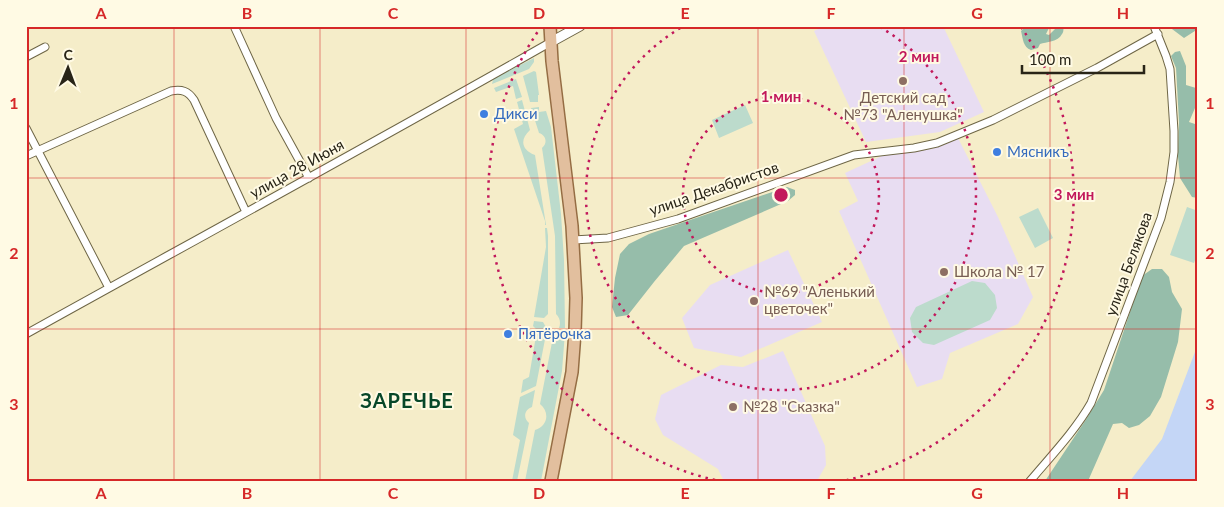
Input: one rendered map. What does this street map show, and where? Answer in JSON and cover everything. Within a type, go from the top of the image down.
[{"type":"main road","points":[[550,26],[573,240],[576,298],[574,353],[570,385],[551,481]]},
{"type":"street","points":[[234,26],[276,118],[309,178]]},
{"type":"street","name":"улица 28 Июня","points":[[26,334],[580,26]]},
{"type":"street","name":"улица Белякова","points":[[1030,481],[1066,438],[1091,403],[1164,207],[1173,160],[1173,114],[1170,69],[1154,26]]},
{"type":"street","name":"улица Декабристов","points":[[573,240],[608,238],[668,222],[863,153],[926,146],[945,140],[993,120],[1097,68],[1158,34]]},
{"type":"street","points":[[26,57],[45,47]]},
{"type":"street","points":[[26,156],[171,91],[178,89],[186,91],[194,100],[246,212]]},
{"type":"street","points":[[26,128],[109,288]]},
{"type":"shaded area","name":"Детский сад №73 \"Аленушка\"","points":[[824,26],[943,26],[984,112],[940,132],[866,142],[814,31]]},
{"type":"shaded area","name":"Школа № 17","points":[[958,138],[998,217],[1033,297],[1018,324],[950,353],[942,379],[917,387],[839,211],[858,201],[845,173],[884,155],[931,149]]},
{"type":"shaded area","name":"№69 \"Аленький цветочек\"","points":[[788,250],[822,322],[741,357],[694,348],[682,318],[710,285]]},
{"type":"shaded area","name":"№28 \"Сказка\"","points":[[783,351],[825,446],[826,465],[817,481],[724,481],[718,469],[663,435],[655,419],[661,395],[721,365],[743,367]]},
{"type":"green space","points":[[1026,26],[1050,26],[1046,34],[1049,35],[1056,28],[1064,26],[1063,33],[1058,39],[1040,44],[1038,48],[1031,50],[1025,45],[1021,31]]},
{"type":"green space","points":[[1168,26],[1198,26],[1198,29],[1184,38]]},
{"type":"green space","points":[[1180,51],[1186,66],[1186,85],[1196,88],[1195,108],[1189,122],[1198,125],[1198,198],[1192,197],[1180,178],[1176,68],[1171,56],[1175,52]]},
{"type":"green space","points":[[534,58],[534,62],[529,69],[492,84],[495,78]]},
{"type":"green space","points":[[534,71],[536,72],[539,95],[538,102],[530,102],[523,76]]},
{"type":"green space","points":[[516,79],[522,97],[516,99],[513,86],[496,92],[494,88]]},
{"type":"green space","points":[[522,100],[530,130],[523,141],[525,148],[535,155],[546,225],[514,129],[523,124],[517,102]]},
{"type":"green space","points":[[745,105],[753,123],[719,138],[712,120]]},
{"type":"green space","points":[[539,107],[539,112],[546,111],[551,127],[561,214],[565,328],[559,328],[560,321],[556,314],[555,236],[542,148],[545,144],[545,139],[539,133],[531,108]]},
{"type":"green space","points":[[787,187],[795,190],[795,195],[788,201],[684,246],[628,315],[616,317],[612,307],[615,278],[620,254],[629,244],[649,234]]},
{"type":"green space","points":[[1187,207],[1198,211],[1198,252],[1194,263],[1170,255]]},
{"type":"green space","points":[[1038,208],[1053,238],[1035,248],[1019,217]]},
{"type":"green space","points":[[545,228],[547,228],[548,236],[548,314],[544,318],[534,317],[546,247]]},
{"type":"green space","points":[[1152,269],[1162,269],[1169,277],[1172,292],[1182,309],[1178,342],[1161,397],[1150,416],[1139,425],[1129,428],[1122,423],[1113,424],[1088,481],[1045,481],[1104,390],[1142,276]]},
{"type":"green space","points":[[972,281],[985,283],[995,295],[997,308],[990,320],[934,345],[923,343],[912,332],[910,318],[916,307]]},
{"type":"green space","points":[[534,321],[543,322],[547,329],[536,386],[521,393],[523,380],[529,377],[537,330],[533,326]]},
{"type":"green space","points":[[554,332],[565,332],[562,371],[541,481],[525,481],[535,430],[543,425],[546,418],[545,411],[540,404]]},
{"type":"green space","points":[[535,390],[532,407],[525,414],[529,423],[517,481],[512,481],[520,440],[513,435],[520,397]]},
{"type":"water","points":[[1198,344],[1198,481],[1130,481],[1162,439]]},
{"type":"place","name":"Детский сад №73 \"Аленушка\"","points":[[903,81]]},
{"type":"place","name":"Дикси","points":[[484,114]]},
{"type":"place","name":"Мясникъ","points":[[997,152]]},
{"type":"place","name":"Школа № 17","points":[[944,272]]},
{"type":"place","name":"№69 \"Аленький цветочек\"","points":[[754,301]]},
{"type":"place","name":"Пятёрочка","points":[[508,334]]},
{"type":"place","name":"№28 \"Сказка\"","points":[[733,407]]},
{"type":"district","name":"ЗАРЕЧЬЕ","points":[[407,401]]}]
